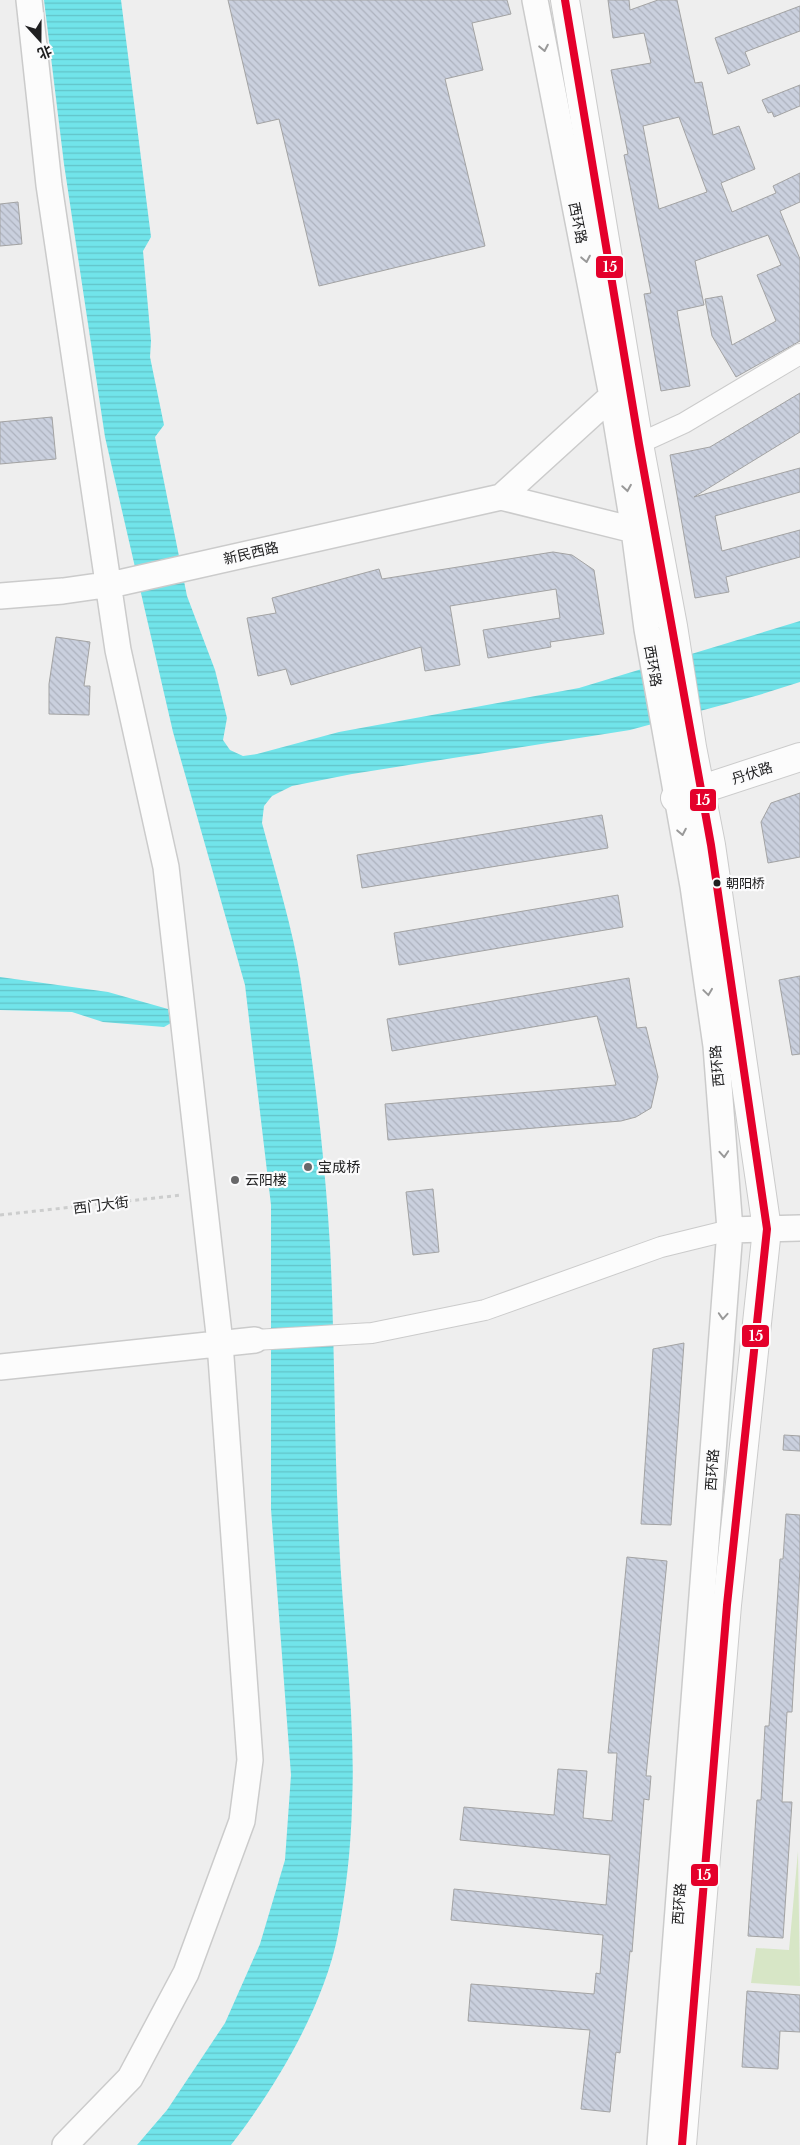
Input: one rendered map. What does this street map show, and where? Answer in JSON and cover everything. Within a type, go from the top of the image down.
[{"type":"main road","name":"西环路","points":[[564,0],[630,448],[673,626],[676,730],[688,794],[712,855],[767,1229],[727,1605],[682,2145]]},
{"type":"main road","name":"丹伏路","points":[[688,794],[800,757]]},
{"type":"street","points":[[29,0],[49,185],[114,584],[118,650],[166,867],[220,1343],[250,1760],[242,1821],[186,1973],[130,2078],[65,2145]]},
{"type":"street","name":"西环路","points":[[535,0],[612,396],[630,448],[634,530],[647,629],[676,730]]},
{"type":"street","points":[[630,448],[684,423],[800,354]]},
{"type":"street","name":"新民西路","points":[[501,497],[612,396]]},
{"type":"street","name":"新民西路","points":[[0,596],[63,591],[114,584],[501,497],[634,530]]},
{"type":"street","name":"西环路","points":[[660,2145],[730,1230],[716,1046],[693,886],[688,794]]},
{"type":"street","points":[[0,1367],[220,1343],[372,1333],[485,1310],[661,1247],[730,1230],[800,1228]]},
{"type":"path","name":"西门大街","points":[[0,1215],[202,1192]]},
{"type":"green space","points":[[798,1851],[800,1986],[751,1983],[756,1948],[789,1950]]},
{"type":"water","points":[[44,0],[121,0],[151,237],[143,251],[151,341],[150,357],[164,425],[155,437],[187,596],[215,670],[227,718],[223,740],[230,750],[243,756],[257,754],[339,732],[579,688],[800,621],[800,682],[630,730],[352,774],[292,786],[272,796],[264,806],[262,823],[298,962],[315,1081],[322,1147],[332,1283],[339,1539],[353,1772],[346,1886],[338,1934],[322,1989],[310,2017],[281,2072],[231,2145],[137,2145],[167,2110],[225,2023],[260,1944],[285,1860],[291,1775],[271,1509],[271,1205],[245,985],[173,732],[105,437],[64,164]]},
{"type":"water","points":[[0,977],[108,992],[168,1009],[171,1023],[164,1027],[103,1022],[72,1012],[0,1010]]},
{"type":"building","points":[[228,0],[507,0],[511,14],[472,23],[483,70],[445,79],[485,246],[319,286],[279,119],[257,124]]},
{"type":"building","points":[[608,0],[629,0],[630,10],[658,0],[677,0],[695,83],[702,82],[713,135],[739,126],[755,169],[721,183],[732,212],[776,193],[773,186],[800,173],[800,202],[780,211],[800,259],[800,341],[736,377],[712,336],[705,299],[722,296],[732,345],[776,321],[757,275],[781,265],[768,235],[695,261],[704,305],[677,311],[690,386],[661,391],[644,294],[651,293],[624,155],[628,154],[611,70],[651,63],[644,33],[613,38]],"holes":[[[679,117],[707,192],[659,209],[643,126]]]},
{"type":"building","points":[[800,6],[800,31],[745,52],[750,65],[728,74],[715,38]]},
{"type":"building","points":[[800,85],[800,106],[774,117],[772,112],[768,113],[762,100]]},
{"type":"building","points":[[18,202],[22,244],[0,246],[0,204]]},
{"type":"building","points":[[800,393],[800,432],[694,497],[800,468],[800,492],[715,516],[722,551],[800,530],[800,557],[726,577],[729,592],[695,598],[670,455],[710,447]]},
{"type":"building","points":[[52,417],[56,459],[0,464],[0,422]]},
{"type":"building","points":[[553,552],[572,555],[594,570],[604,634],[550,642],[551,647],[488,658],[483,630],[560,618],[556,589],[450,606],[460,665],[425,671],[421,647],[291,685],[286,669],[258,676],[247,618],[276,613],[272,598],[379,569],[382,579]]},
{"type":"building","points":[[56,637],[90,642],[84,686],[90,686],[89,715],[49,714],[49,684]]},
{"type":"building","points":[[800,793],[800,857],[768,863],[761,822],[771,803]]},
{"type":"building","points":[[602,815],[608,848],[362,888],[357,855]]},
{"type":"building","points":[[618,895],[623,927],[399,965],[394,933]]},
{"type":"building","points":[[800,976],[800,1054],[792,1055],[779,980]]},
{"type":"building","points":[[629,978],[637,1028],[646,1027],[658,1077],[651,1108],[636,1117],[621,1121],[388,1140],[385,1104],[616,1085],[597,1016],[392,1051],[387,1019]]},
{"type":"building","points":[[433,1189],[439,1252],[413,1255],[406,1192]]},
{"type":"building","points":[[684,1343],[671,1525],[641,1524],[653,1349]]},
{"type":"building","points":[[784,1435],[800,1436],[800,1451],[783,1450]]},
{"type":"building","points":[[786,1514],[800,1515],[800,1568],[792,1712],[787,1712],[782,1802],[792,1802],[783,1938],[748,1936],[757,1800],[761,1800],[765,1726],[769,1726],[780,1559],[783,1559]]},
{"type":"building","points":[[627,1557],[667,1561],[646,1776],[651,1776],[649,1800],[644,1799],[632,1952],[630,1951],[620,2053],[616,2052],[610,2112],[581,2109],[590,2030],[468,2021],[471,1984],[594,1994],[596,1973],[600,1974],[603,1935],[451,1920],[454,1889],[606,1905],[610,1855],[460,1840],[464,1807],[554,1815],[558,1769],[587,1771],[583,1818],[612,1821],[617,1753],[608,1753]]},
{"type":"building","points":[[747,1991],[800,1995],[800,2032],[780,2031],[778,2069],[742,2067]]},
{"type":"transit line","name":"15","points":[[565,0],[639,444],[711,845],[767,1229],[727,1605],[682,2145]]},
{"type":"place","name":"朝阳桥","points":[[717,883]]},
{"type":"place","name":"宝成桥","points":[[308,1167]]},
{"type":"place","name":"云阳楼","points":[[235,1180]]}]
